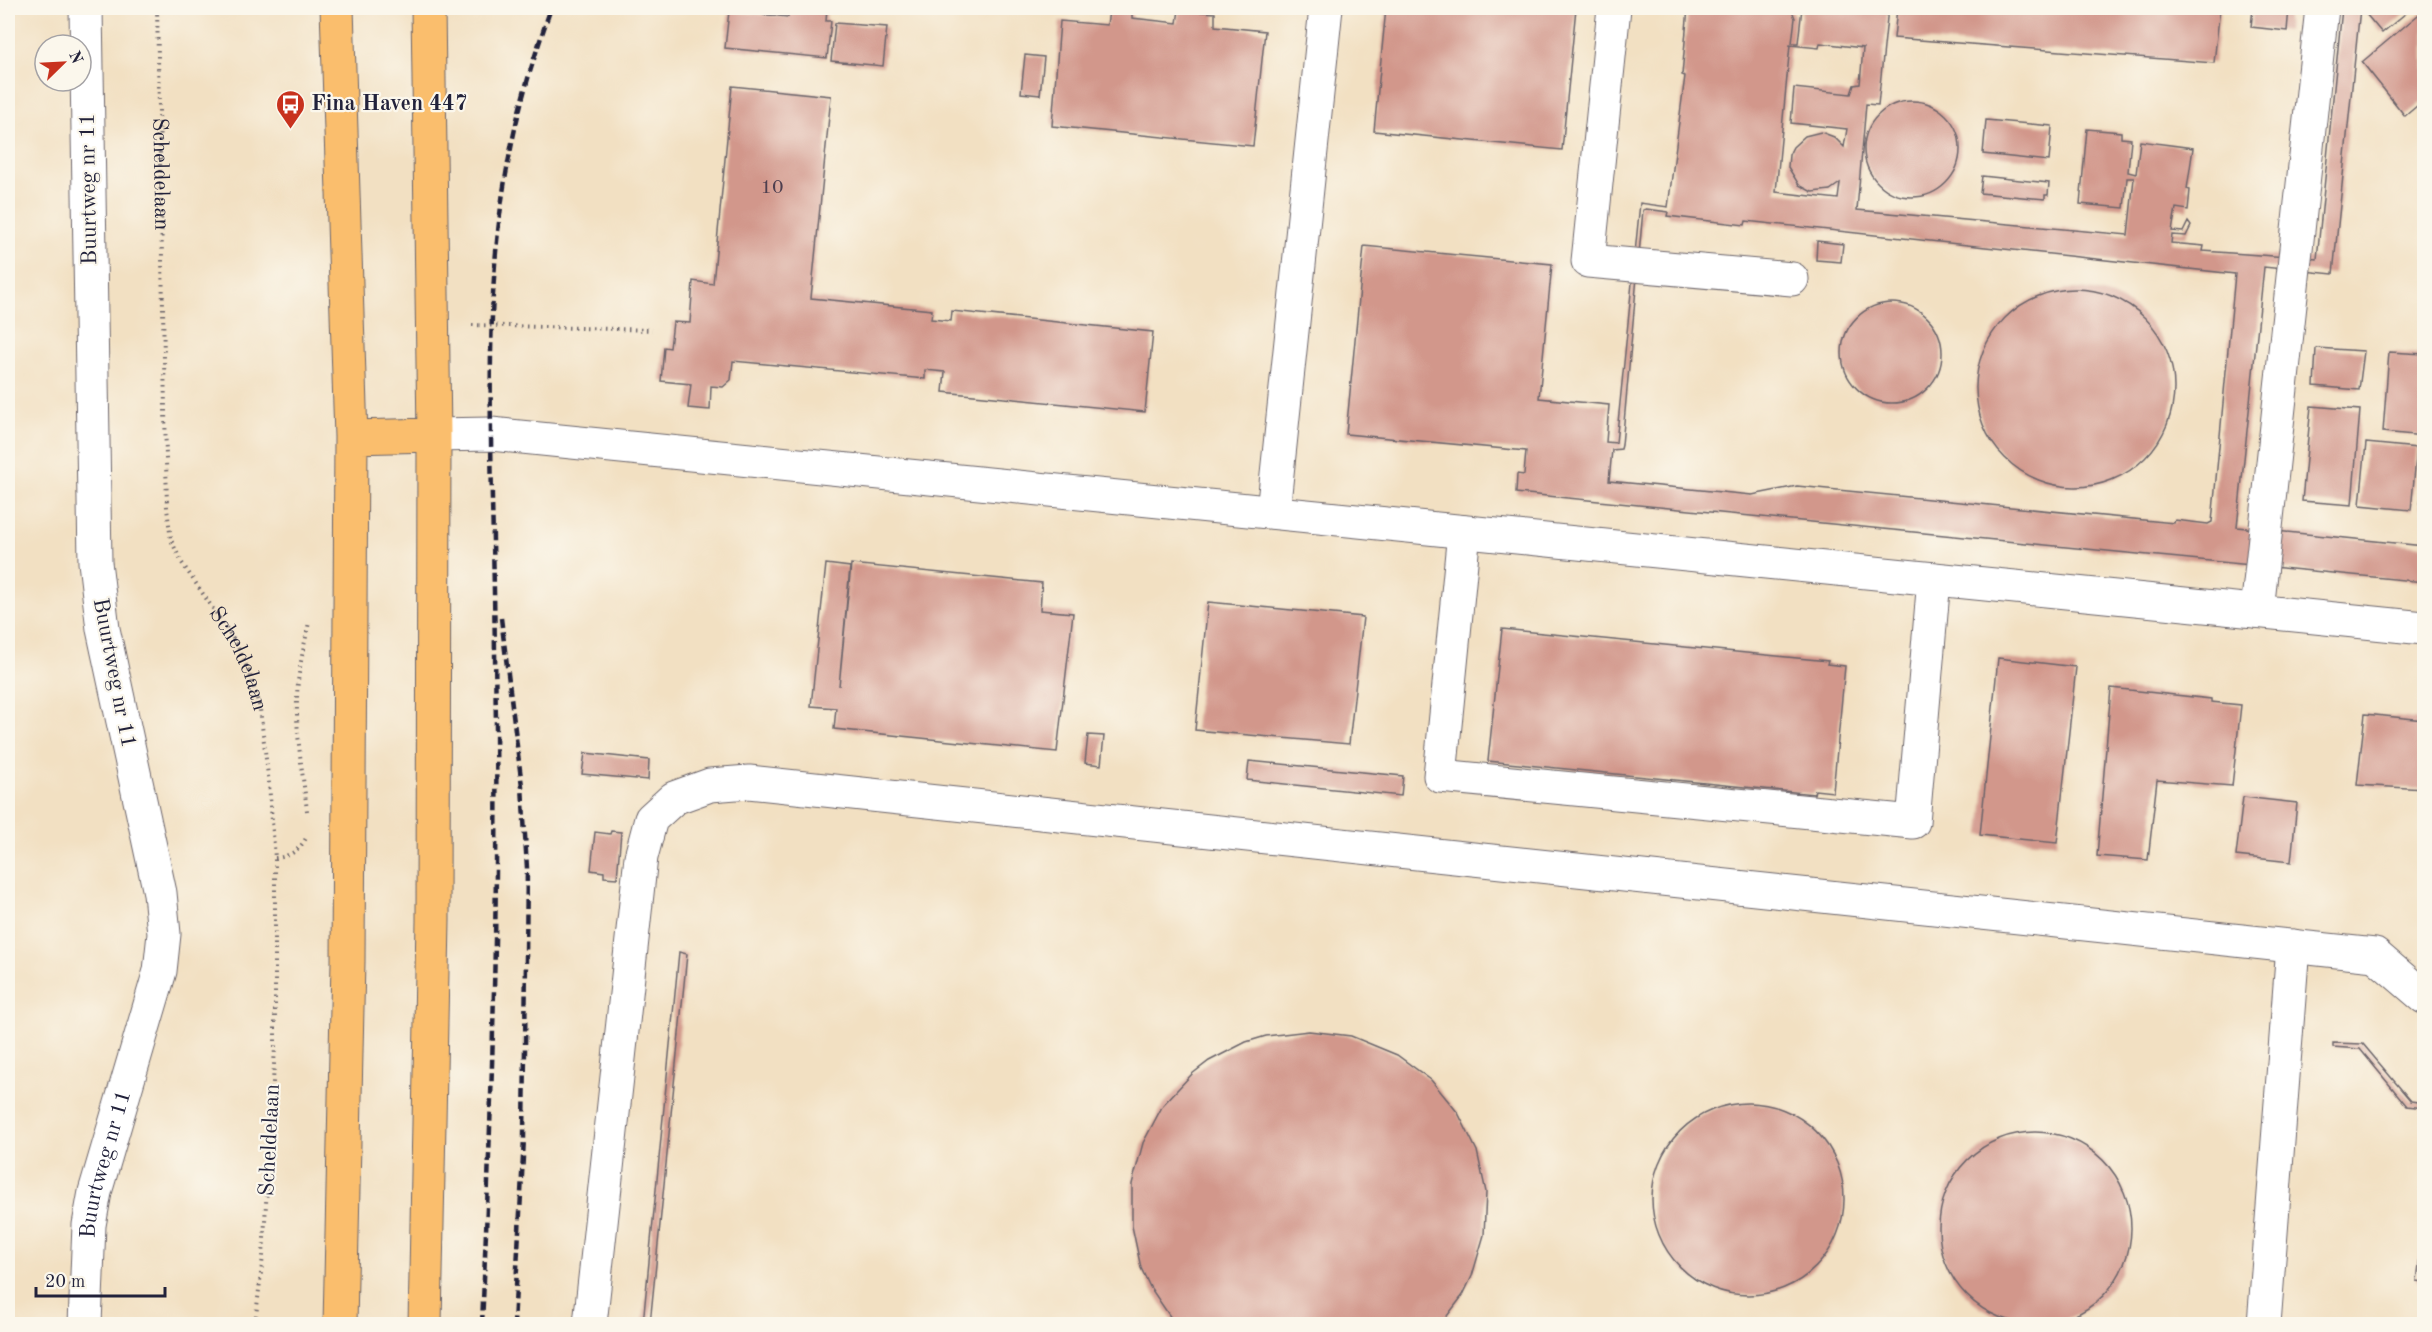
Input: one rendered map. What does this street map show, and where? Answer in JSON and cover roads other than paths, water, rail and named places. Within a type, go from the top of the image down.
[{"type":"main road","points":[[337,8],[351,437],[348,950],[340,1324]]},
{"type":"main road","points":[[425,1324],[434,921],[434,435],[428,8]]},
{"type":"main road","points":[[351,437],[434,435]]},
{"type":"lane","name":"Buurtweg nr 11","points":[[85,1324],[89,1226],[95,1192],[160,971],[164,933],[160,893],[103,629],[94,562],[86,8]]},
{"type":"lane","points":[[1274,512],[1326,8]]},
{"type":"lane","points":[[1614,8],[1588,261],[1792,279]]},
{"type":"lane","points":[[2257,611],[2322,8]]},
{"type":"lane","points":[[434,435],[491,434],[2424,628]]},
{"type":"lane","points":[[1464,532],[1440,776],[1913,822],[1934,579]]},
{"type":"lane","points":[[590,1324],[641,856],[651,819],[674,798],[710,785],[748,783],[772,785],[2375,955],[2424,997]]},
{"type":"lane","points":[[2264,1324],[2292,946]]},
{"type":"railway","points":[[482,1324],[491,1100],[496,876],[491,412],[494,279],[503,191],[515,130],[528,77],[551,8]]},
{"type":"railway","points":[[501,618],[522,786],[527,868],[524,1138],[514,1324]]},
{"type":"place","name":"Fina Haven 447","points":[[290,130]]}]
